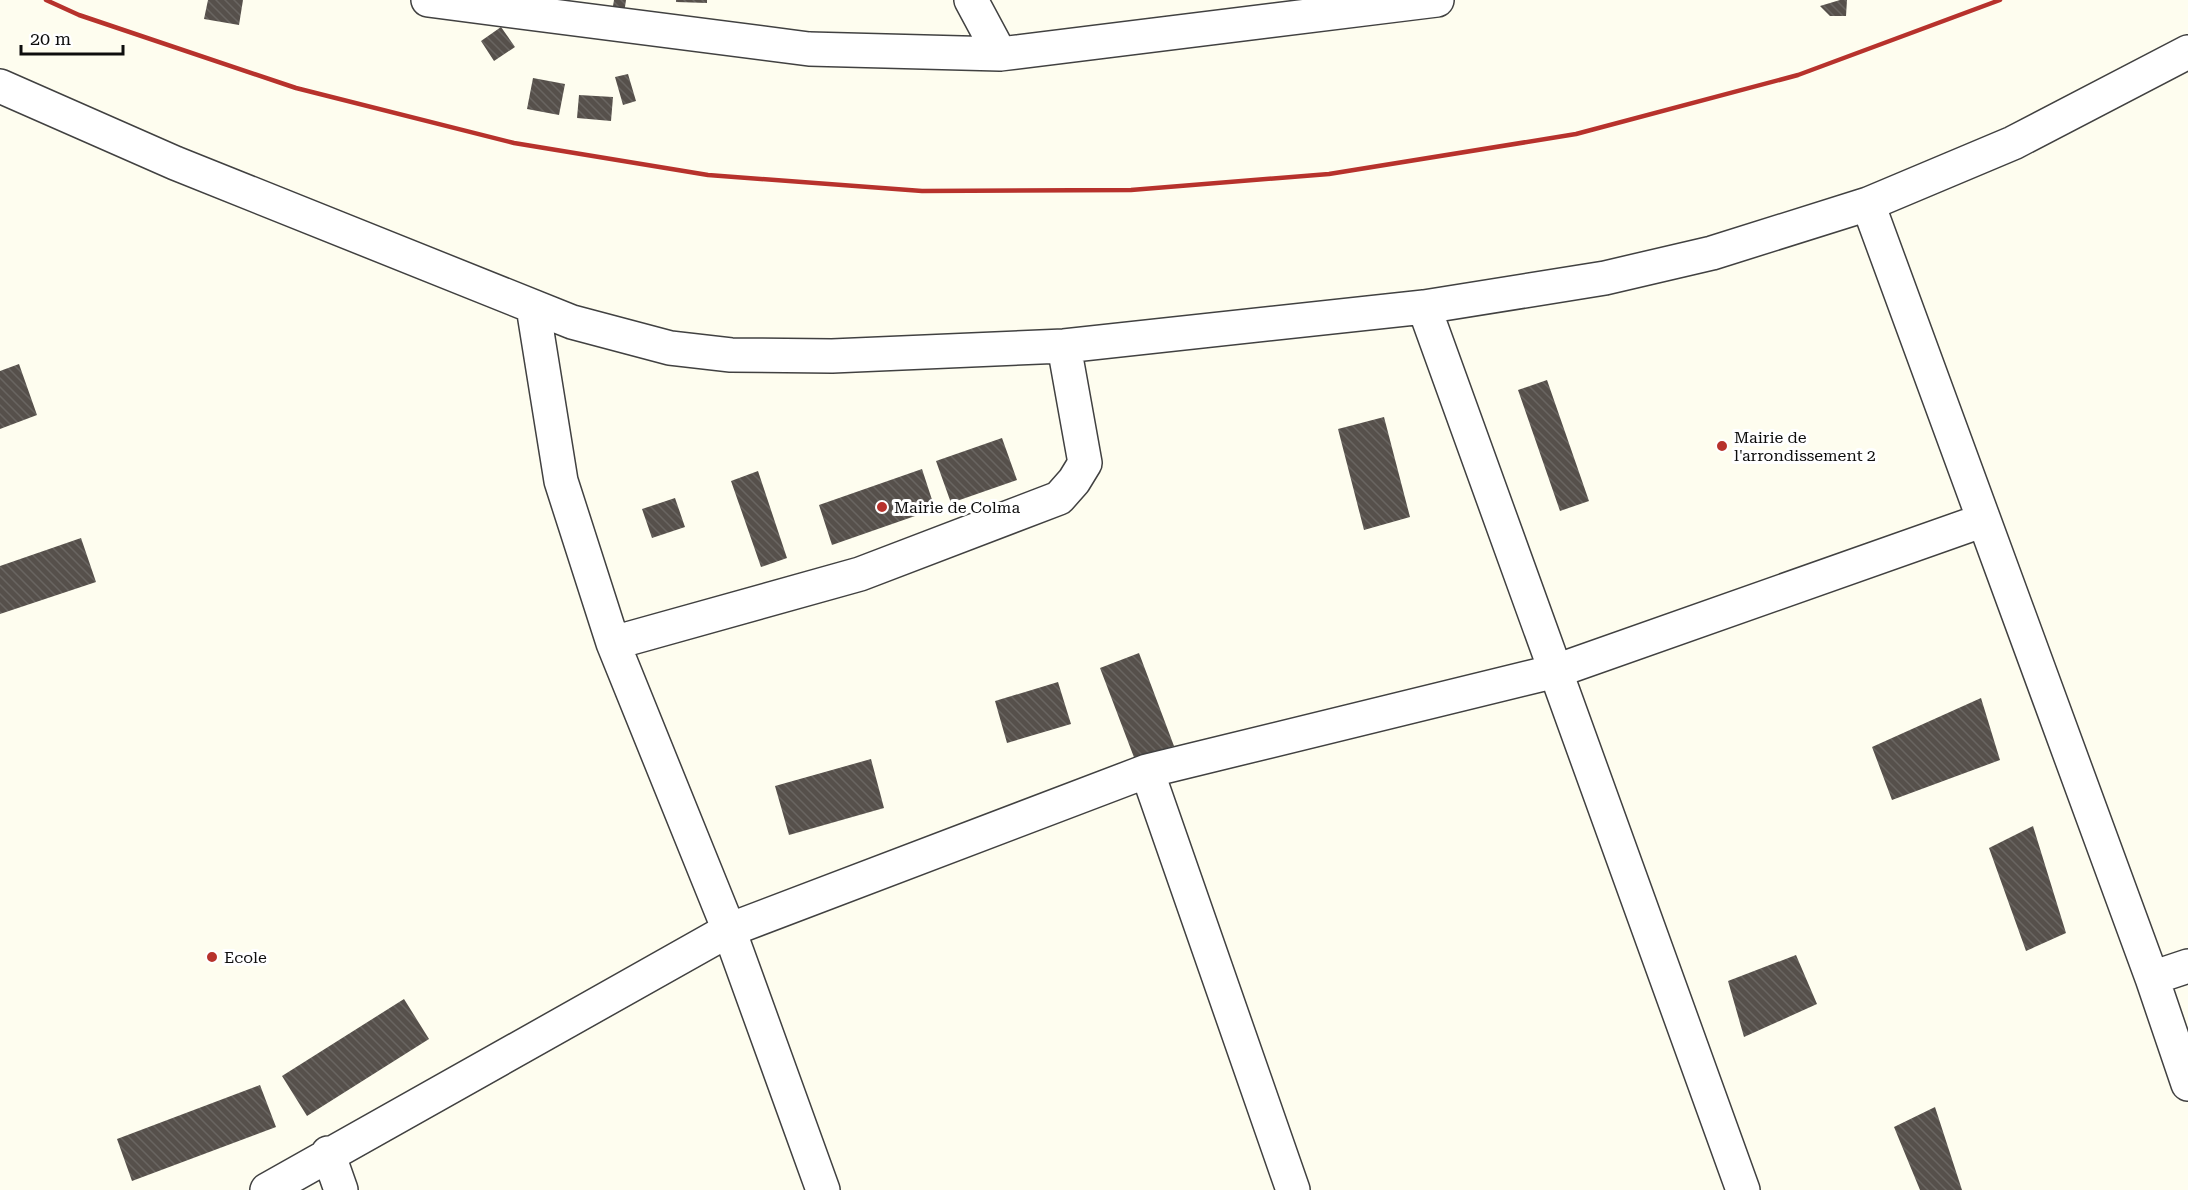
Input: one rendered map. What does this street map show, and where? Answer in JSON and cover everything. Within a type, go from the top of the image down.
[{"type":"street","points":[[428,0],[809,49],[1000,54],[1437,0]]},
{"type":"street","points":[[971,0],[1000,54]]},
{"type":"street","points":[[0,86],[175,163],[572,322],[670,348],[731,355],[832,356],[1065,346],[1424,307],[1605,278],[1712,252],[1868,204],[2013,143],[2188,52]]},
{"type":"street","points":[[1868,204],[2152,978],[2188,1084]]},
{"type":"street","points":[[532,307],[561,481],[613,644],[729,930],[823,1190]]},
{"type":"street","points":[[1424,307],[1743,1190]]},
{"type":"street","points":[[613,644],[860,574],[1059,498],[1074,481],[1085,463],[1065,346]]},
{"type":"street","points":[[267,1190],[328,1153],[729,930],[1148,771],[1556,671],[1984,520]]},
{"type":"street","points":[[1148,771],[1293,1190]]},
{"type":"street","points":[[2152,978],[2188,966]]},
{"type":"street","points":[[328,1153],[341,1190]]},
{"type":"building","points":[[208,0],[243,0],[239,25],[204,19]]},
{"type":"building","points":[[614,0],[626,0],[624,14],[612,12]]},
{"type":"building","points":[[676,0],[707,0],[707,3],[676,2]]},
{"type":"building","points":[[1847,0],[1846,16],[1830,16],[1820,6]]},
{"type":"building","points":[[501,27],[515,47],[494,61],[481,41]]},
{"type":"building","points":[[628,74],[636,101],[623,105],[615,77]]},
{"type":"building","points":[[533,78],[565,84],[559,115],[527,109]]},
{"type":"building","points":[[579,95],[613,97],[611,121],[577,118]]},
{"type":"building","points":[[19,364],[37,415],[0,429],[0,371]]},
{"type":"building","points":[[1547,380],[1589,501],[1560,511],[1518,390]]},
{"type":"building","points":[[1384,417],[1410,517],[1364,530],[1338,429]]},
{"type":"building","points":[[1002,438],[1017,480],[951,503],[936,461]]},
{"type":"building","points":[[922,469],[935,509],[832,545],[819,505]]},
{"type":"building","points":[[758,471],[787,558],[761,567],[731,481]]},
{"type":"building","points":[[675,498],[685,527],[652,538],[642,509]]},
{"type":"building","points":[[81,538],[96,582],[0,614],[0,566]]},
{"type":"building","points":[[1139,653],[1174,746],[1135,760],[1100,668]]},
{"type":"building","points":[[1058,682],[1071,724],[1007,743],[995,701]]},
{"type":"building","points":[[1981,698],[2000,760],[1892,800],[1872,747]]},
{"type":"building","points":[[871,759],[884,808],[789,835],[775,786]]},
{"type":"building","points":[[2033,826],[2066,933],[2026,951],[1989,848]]},
{"type":"building","points":[[1796,955],[1817,1004],[1744,1037],[1728,981]]},
{"type":"building","points":[[404,999],[429,1039],[307,1116],[282,1076]]},
{"type":"building","points":[[260,1085],[276,1127],[132,1181],[117,1139]]},
{"type":"building","points":[[1935,1107],[1962,1190],[1920,1190],[1894,1127]]},
{"type":"railway","points":[[46,0],[79,15],[296,88],[514,143],[708,175],[922,191],[1131,190],[1329,174],[1576,134],[1798,75],[2000,0]]},
{"type":"place","name":"Mairie de l'arrondissement 2","points":[[1722,446]]},
{"type":"place","name":"Mairie de Colma","points":[[882,507]]},
{"type":"place","name":"Ecole","points":[[212,957]]}]
